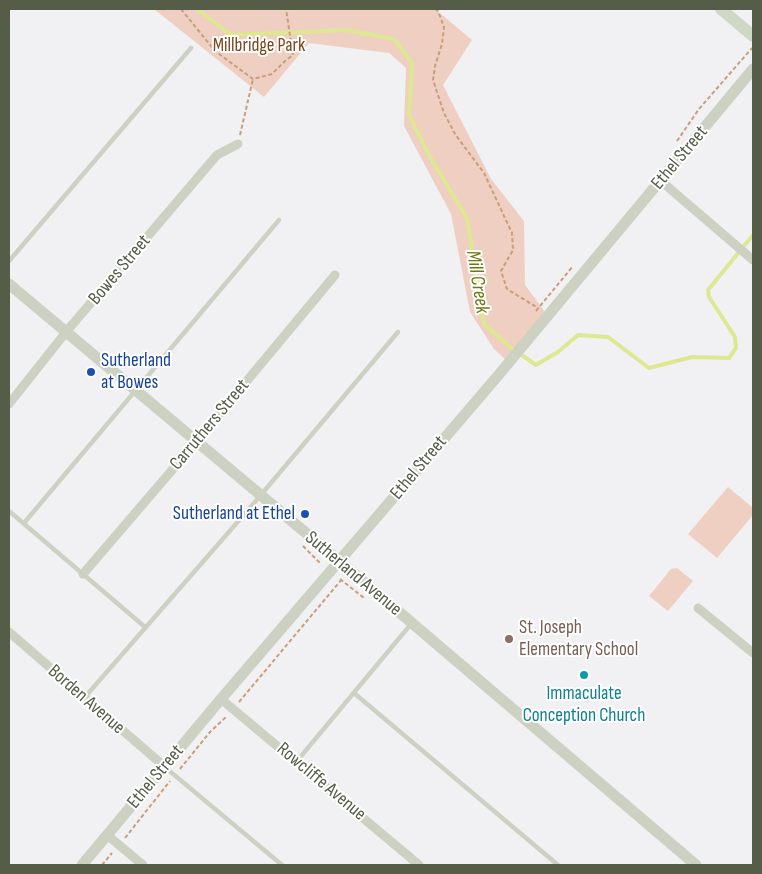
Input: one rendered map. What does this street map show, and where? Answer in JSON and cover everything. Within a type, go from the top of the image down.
[{"type":"main road","points":[[721,9],[753,36]]},
{"type":"street","name":"Ethel Street","points":[[82,865],[496,378],[753,69]]},
{"type":"street","name":"Bowes Street","points":[[9,404],[66,332],[218,155],[238,144]]},
{"type":"street","points":[[661,181],[753,260]]},
{"type":"street","name":"Carruthers Street","points":[[83,574],[335,275]]},
{"type":"street","name":"Sutherland Avenue","points":[[9,284],[696,865]]},
{"type":"street","points":[[698,608],[753,653]]},
{"type":"street","name":"Borden Avenue","points":[[9,632],[165,767]]},
{"type":"street","name":"Rowcliffe Avenue","points":[[222,699],[419,865]]},
{"type":"street","points":[[108,835],[143,865]]},
{"type":"lane","points":[[9,261],[191,48]]},
{"type":"lane","points":[[24,523],[279,220]]},
{"type":"lane","points":[[84,698],[260,496],[398,332]]},
{"type":"lane","points":[[9,511],[145,627]]},
{"type":"lane","points":[[297,761],[412,623]]},
{"type":"lane","points":[[354,693],[558,865]]},
{"type":"lane","points":[[165,767],[176,774],[282,865]]},
{"type":"path","points":[[181,9],[215,51],[254,79]]},
{"type":"path","points":[[254,79],[272,74],[293,55],[286,9]]},
{"type":"path","points":[[435,9],[438,11],[444,27],[442,44],[434,66],[433,80],[444,113],[455,134],[484,173],[512,233],[513,250],[501,271],[507,290],[548,315]]},
{"type":"path","points":[[674,145],[699,110],[753,47]]},
{"type":"path","points":[[238,144],[254,79]]},
{"type":"path","points":[[534,314],[574,264]]},
{"type":"path","points":[[102,865],[210,732],[233,708],[349,570]]},
{"type":"green space","name":"Millbridge Park","points":[[154,9],[435,9],[472,40],[443,85],[491,179],[524,221],[525,285],[545,312],[506,360],[494,349],[470,312],[451,214],[404,126],[406,68],[389,53],[309,43],[264,97]]},
{"type":"green space","points":[[728,487],[753,508],[753,515],[717,558],[688,534]]},
{"type":"green space","points":[[677,568],[693,581],[668,611],[649,596],[671,569]]},
{"type":"waterway","name":"Mill Creek","points":[[197,9],[231,35],[346,30],[394,39],[412,63],[409,115],[430,157],[467,218],[484,324],[509,346],[536,365],[558,352],[578,335],[608,337],[649,368],[692,357],[729,358],[736,348],[735,337],[709,297],[708,290],[753,235]]},
{"type":"place","name":"Sutherland at Bowes","points":[[91,372]]},
{"type":"place","name":"Sutherland at Ethel","points":[[305,514]]},
{"type":"place","name":"St. Joseph Elementary School","points":[[509,639]]},
{"type":"place","name":"Immaculate Conception Church","points":[[584,675]]}]
